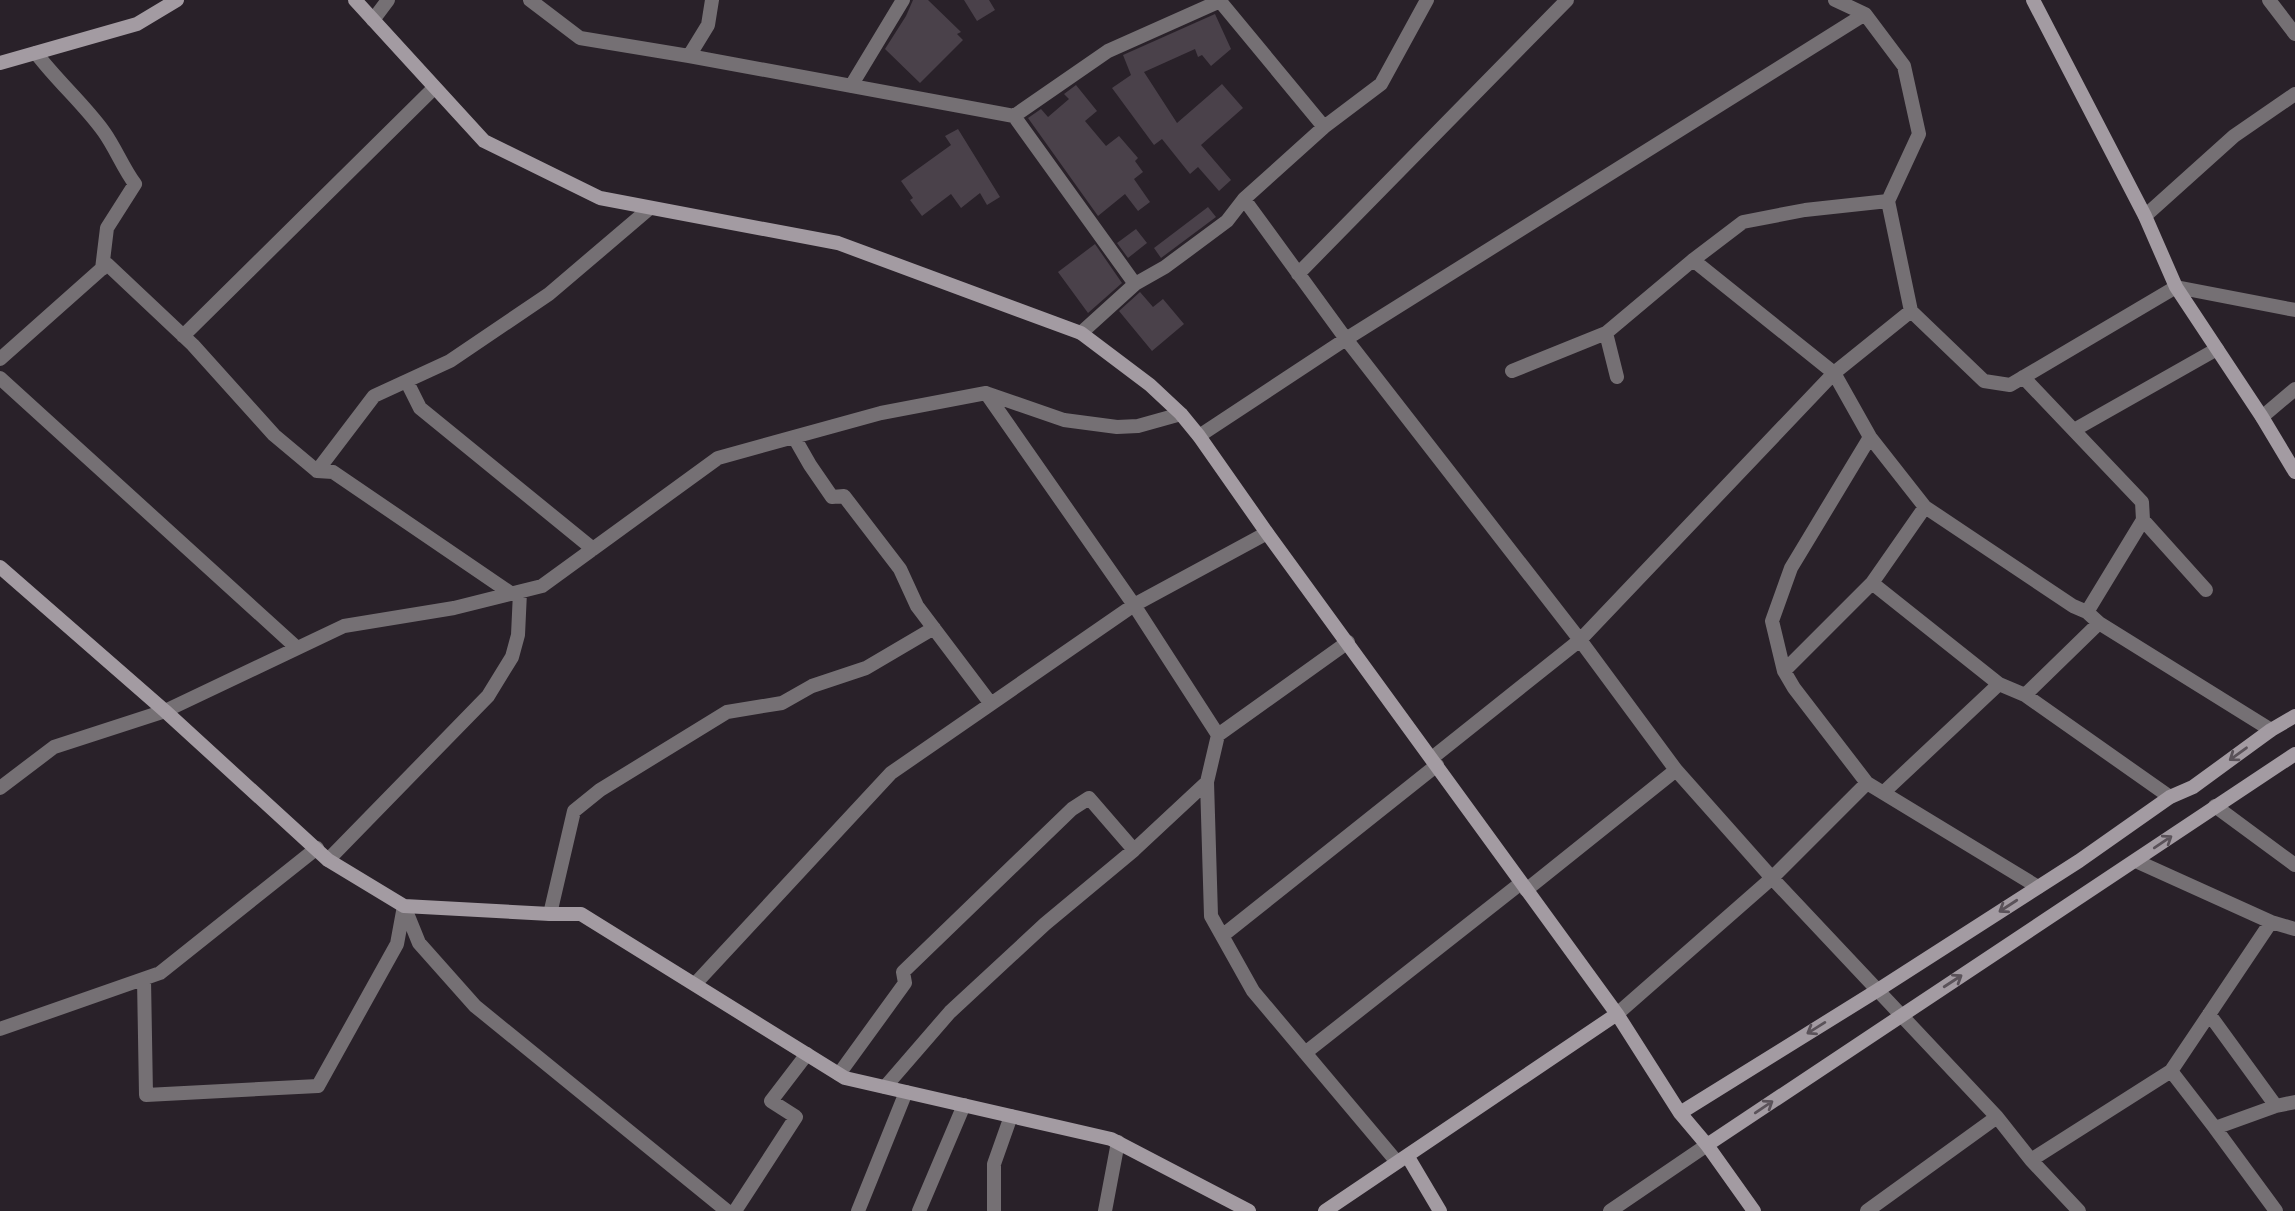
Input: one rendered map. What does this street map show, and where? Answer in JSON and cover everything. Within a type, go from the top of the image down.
[{"type":"street","points":[[0,63],[137,24],[177,0]]},
{"type":"street","points":[[355,0],[484,141],[600,198],[838,243],[1082,332],[1150,384],[1199,436],[1617,1014],[1680,1113],[1707,1145],[1754,1211]]},
{"type":"street","points":[[373,20],[388,0]]},
{"type":"street","points":[[530,0],[580,38],[690,55],[1014,116],[1135,284]]},
{"type":"street","points":[[690,55],[708,24],[712,0]]},
{"type":"street","points":[[851,86],[903,0]]},
{"type":"street","points":[[1082,332],[1135,284],[1165,267],[1227,221],[1244,199],[1324,127],[1381,84],[1427,0]]},
{"type":"street","points":[[1298,274],[1567,0]]},
{"type":"street","points":[[1835,0],[1865,14],[1904,66],[1919,134],[1888,201],[1911,312],[1984,381],[2010,385],[2176,287],[2295,310]]},
{"type":"street","points":[[2033,0],[2145,216],[2176,287],[2295,472]]},
{"type":"street","points":[[2269,0],[2295,34]]},
{"type":"street","points":[[1014,116],[1108,51],[1220,1],[1324,127]]},
{"type":"street","points":[[1199,436],[1346,339],[1865,14]]},
{"type":"street","points":[[36,53],[104,133],[135,184],[107,228],[102,269]]},
{"type":"street","points":[[183,336],[434,88]]},
{"type":"street","points":[[2145,216],[2234,135],[2295,94]]},
{"type":"street","points":[[1244,199],[1346,339],[1580,640],[1676,770],[1772,878],[1997,1118],[2031,1160],[2079,1211]]},
{"type":"street","points":[[1512,371],[1606,333],[1743,222],[1805,210],[1888,201]]},
{"type":"street","points":[[317,471],[374,396],[450,361],[549,294],[650,208]]},
{"type":"street","points":[[1693,260],[1834,373],[1870,437],[1925,507],[2073,606],[2087,612],[2099,623],[2271,730]]},
{"type":"street","points":[[1,356],[107,264],[183,336],[274,435],[317,471],[333,472],[516,593]]},
{"type":"street","points":[[1222,936],[1580,640],[1834,373],[1911,312]]},
{"type":"street","points":[[1606,333],[1617,377]]},
{"type":"street","points":[[2074,430],[2217,349]]},
{"type":"street","points":[[2023,377],[2142,502],[2143,520],[2087,612]]},
{"type":"street","points":[[0,378],[298,648]]},
{"type":"street","points":[[407,382],[420,408],[593,549]]},
{"type":"street","points":[[2262,417],[2295,389]]},
{"type":"street","points":[[0,788],[54,747],[165,711],[344,626],[454,608],[542,586],[718,458],[881,413],[986,393],[1063,420],[1117,427],[1138,426],[1181,414]]},
{"type":"street","points":[[986,393],[1135,605],[1218,735]]},
{"type":"street","points":[[794,437],[832,497],[845,496],[900,569],[917,606],[991,704]]},
{"type":"street","points":[[1870,437],[1791,568],[1772,621],[1784,671],[1867,783],[2038,887]]},
{"type":"street","points":[[1784,671],[1872,583],[1925,507]]},
{"type":"street","points":[[2143,520],[2206,590]]},
{"type":"street","points":[[695,985],[891,772],[1135,605],[1267,533]]},
{"type":"street","points":[[0,567],[165,711],[328,860],[404,906],[581,914],[845,1078],[1111,1139],[1249,1211]]},
{"type":"street","points":[[1872,583],[2000,684],[2025,695],[2170,797]]},
{"type":"street","points":[[328,860],[488,696],[512,657],[518,635],[516,593]]},
{"type":"street","points":[[2025,695],[2099,623]]},
{"type":"street","points":[[550,914],[574,811],[600,790],[727,712],[782,703],[812,686],[866,668],[934,628]]},
{"type":"street","points":[[1348,642],[1218,735],[1207,782],[1211,915],[1253,991],[1305,1054],[1403,1159],[1440,1211]]},
{"type":"street","points":[[1884,792],[2000,684]]},
{"type":"street","points":[[1680,1113],[2038,887],[2170,797],[2193,787],[2271,730],[2295,716]]},
{"type":"street","points":[[1610,1211],[2295,754]]},
{"type":"street","points":[[1305,1054],[1676,770]]},
{"type":"street","points":[[885,1087],[950,1012],[1045,924],[1134,850],[1207,782]]},
{"type":"street","points":[[1325,1211],[1617,1014],[1772,878],[1867,783]]},
{"type":"street","points":[[839,1074],[905,983],[903,972],[1072,809],[1089,798],[1134,850]]},
{"type":"street","points":[[2215,806],[2295,865]]},
{"type":"street","points":[[0,1029],[160,973],[317,848]]},
{"type":"street","points":[[2136,861],[2271,922],[2295,929]]},
{"type":"street","points":[[144,979],[146,1095],[318,1086],[397,944],[404,906]]},
{"type":"street","points":[[404,906],[419,943],[475,1006],[727,1211]]},
{"type":"street","points":[[2031,1160],[2171,1071],[2271,922]]},
{"type":"street","points":[[2209,1014],[2276,1106]]},
{"type":"street","points":[[735,1211],[796,1117],[771,1101],[807,1055]]},
{"type":"street","points":[[2171,1071],[2276,1211]]},
{"type":"street","points":[[858,1211],[906,1092]]},
{"type":"street","points":[[2215,1128],[2295,1102]]},
{"type":"street","points":[[919,1211],[964,1105]]},
{"type":"street","points":[[994,1211],[994,1164],[1011,1116]]},
{"type":"street","points":[[1867,1211],[1997,1118]]},
{"type":"street","points":[[1105,1211],[1118,1142]]},
{"type":"building","points":[[913,0],[928,0],[961,32],[957,34],[963,40],[920,83],[885,49]]},
{"type":"building","points":[[964,0],[989,0],[995,10],[977,21]]},
{"type":"building","points":[[1215,14],[1231,49],[1211,66],[1202,55],[1198,57],[1195,49],[1144,72],[1177,123],[1222,84],[1243,108],[1201,145],[1231,180],[1219,191],[1198,167],[1190,174],[1162,139],[1154,145],[1112,88],[1131,75],[1123,55]]},
{"type":"building","points":[[1076,85],[1097,111],[1085,121],[1106,146],[1119,136],[1138,158],[1135,161],[1143,172],[1134,179],[1150,202],[1138,211],[1125,194],[1098,216],[1028,118],[1041,109],[1048,117],[1069,99],[1064,94]]},
{"type":"building","points":[[958,129],[1000,197],[987,205],[980,193],[961,208],[951,194],[922,216],[901,181],[951,145],[945,136]]},
{"type":"building","points":[[1208,207],[1216,217],[1161,258],[1154,248]]},
{"type":"building","points":[[1136,229],[1147,243],[1128,258],[1117,243]]},
{"type":"building","points":[[1095,244],[1122,283],[1088,313],[1058,272]]},
{"type":"building","points":[[1140,292],[1153,307],[1163,299],[1184,324],[1152,351],[1119,311]]}]
